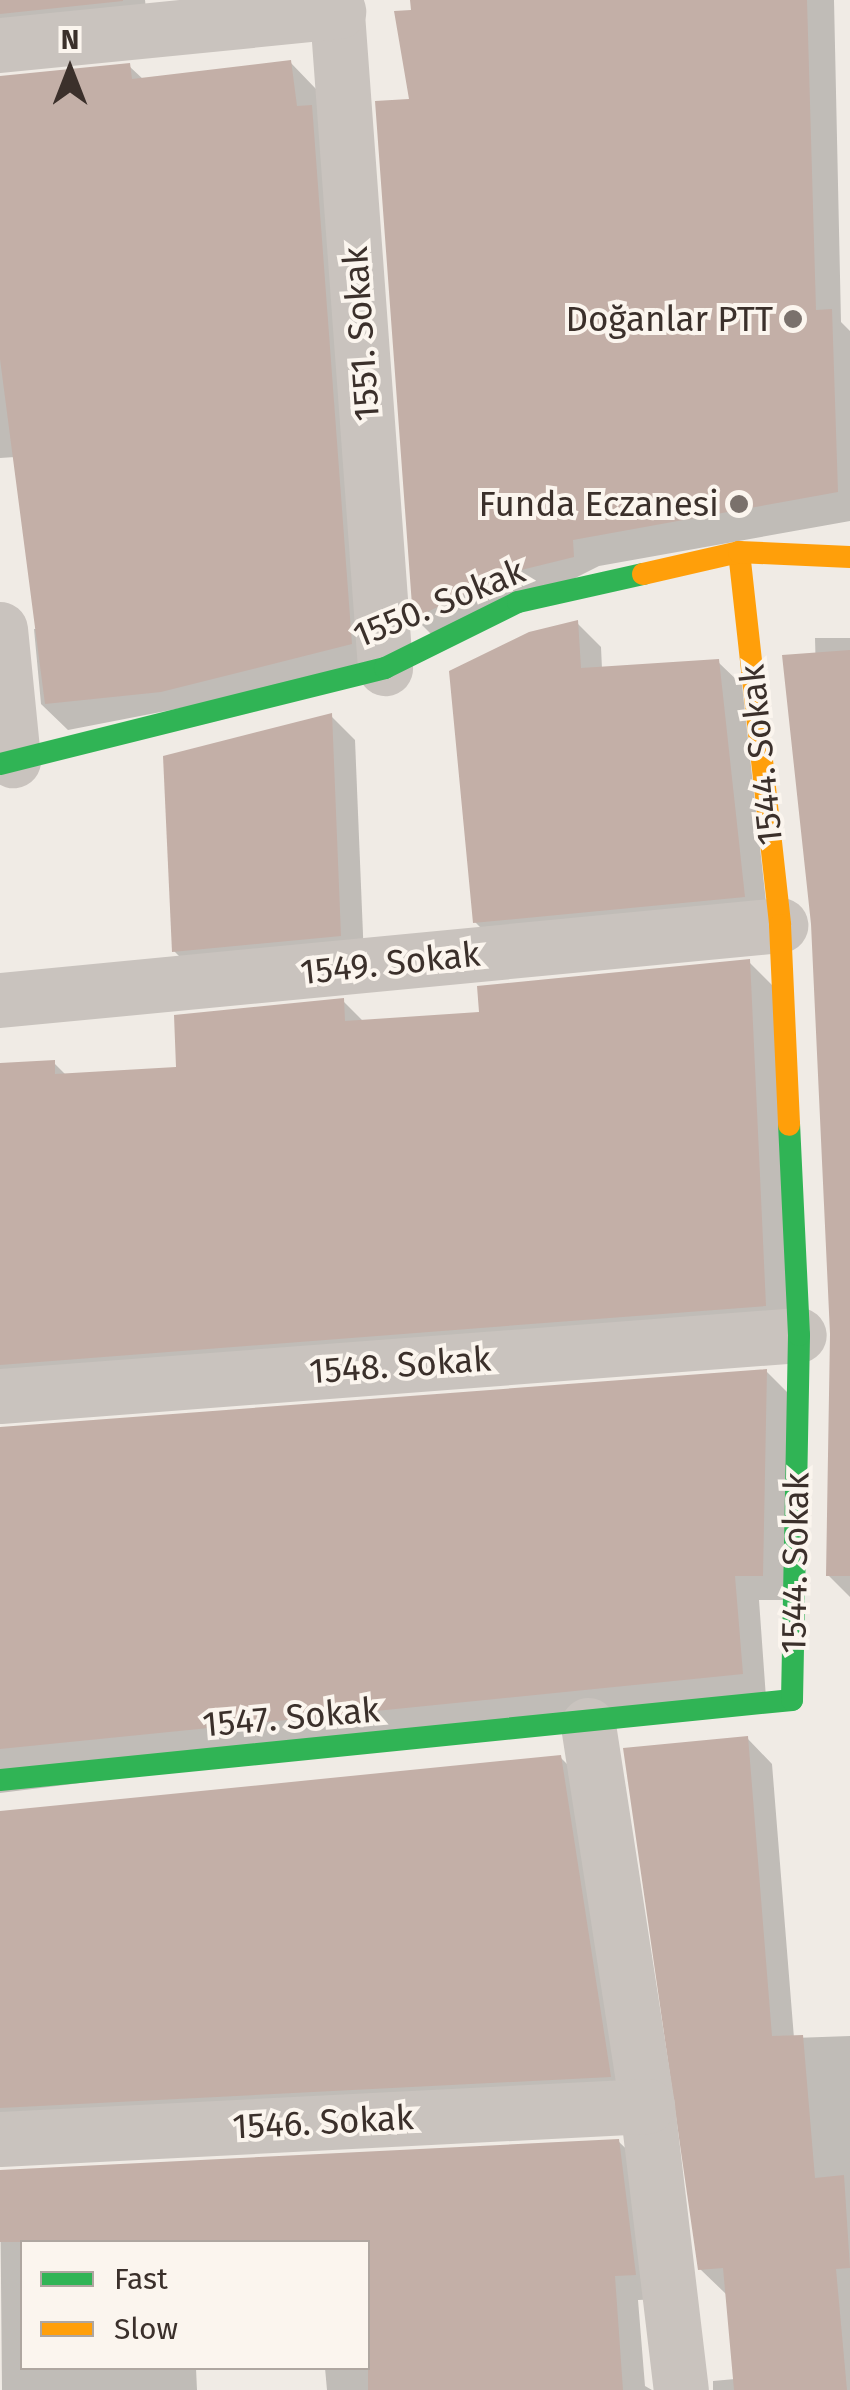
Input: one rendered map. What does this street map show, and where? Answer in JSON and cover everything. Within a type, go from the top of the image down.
[{"type":"street","points":[[0,44],[337,6]]},
{"type":"street","name":"1551. Sokak","points":[[337,6],[385,668]]},
{"type":"street","name":"1550. Sokak","points":[[7,762],[385,668],[518,602],[738,552],[850,557]]},
{"type":"street","name":"1544. Sokak","points":[[588,1725],[792,1700],[799,1335],[780,925],[738,552]]},
{"type":"street","points":[[0,630],[7,762]]},
{"type":"street","name":"1549. Sokak","points":[[0,1000],[780,925]]},
{"type":"street","name":"1548. Sokak","points":[[0,1396],[799,1335]]},
{"type":"street","points":[[588,1725],[647,2106],[681,2390]]},
{"type":"street","name":"1547. Sokak","points":[[0,1780],[588,1725]]},
{"type":"street","name":"1546. Sokak","points":[[0,2139],[647,2106]]},
{"type":"building","points":[[0,0],[123,0],[123,1],[0,14]]},
{"type":"building","points":[[410,0],[807,0],[816,310],[832,309],[838,492],[573,540],[574,557],[505,574],[413,619],[375,101],[409,99],[394,11],[411,10]]},
{"type":"building","points":[[291,60],[297,106],[312,105],[352,644],[161,692],[45,704],[0,359],[0,76],[130,63],[132,79]]},
{"type":"building","points":[[578,620],[581,668],[719,659],[745,897],[473,923],[449,671],[529,632]]},
{"type":"building","points":[[850,650],[850,1576],[826,1576],[830,1334],[811,924],[782,655]]},
{"type":"building","points":[[332,713],[341,936],[172,952],[163,756]]},
{"type":"building","points":[[750,959],[766,1306],[0,1365],[0,1063],[55,1060],[55,1074],[176,1067],[174,1015],[344,998],[345,1021],[479,1012],[477,986]]},
{"type":"building","points":[[767,1369],[763,1576],[735,1576],[743,1674],[0,1749],[0,1427]]},
{"type":"building","points":[[748,1736],[772,2036],[803,2035],[815,2178],[844,2175],[850,2268],[836,2269],[847,2390],[734,2390],[723,2268],[698,2270],[623,1748]]},
{"type":"building","points":[[561,1755],[611,2077],[0,2108],[0,1811]]},
{"type":"building","points":[[619,2139],[636,2275],[615,2276],[623,2390],[368,2390],[370,2240],[0,2242],[0,2170]]},
{"type":"traffic: fast","points":[[0,764],[385,668],[518,602],[643,574]]},
{"type":"traffic: fast","points":[[0,1780],[792,1700],[799,1335],[789,1125]]},
{"type":"traffic: slow","points":[[643,574],[739,552],[850,557]]},
{"type":"traffic: slow","points":[[739,552],[780,925],[789,1125]]},
{"type":"place","name":"Doğanlar PTT","points":[[793,319]]},
{"type":"place","name":"Funda Eczanesi","points":[[739,504]]}]
